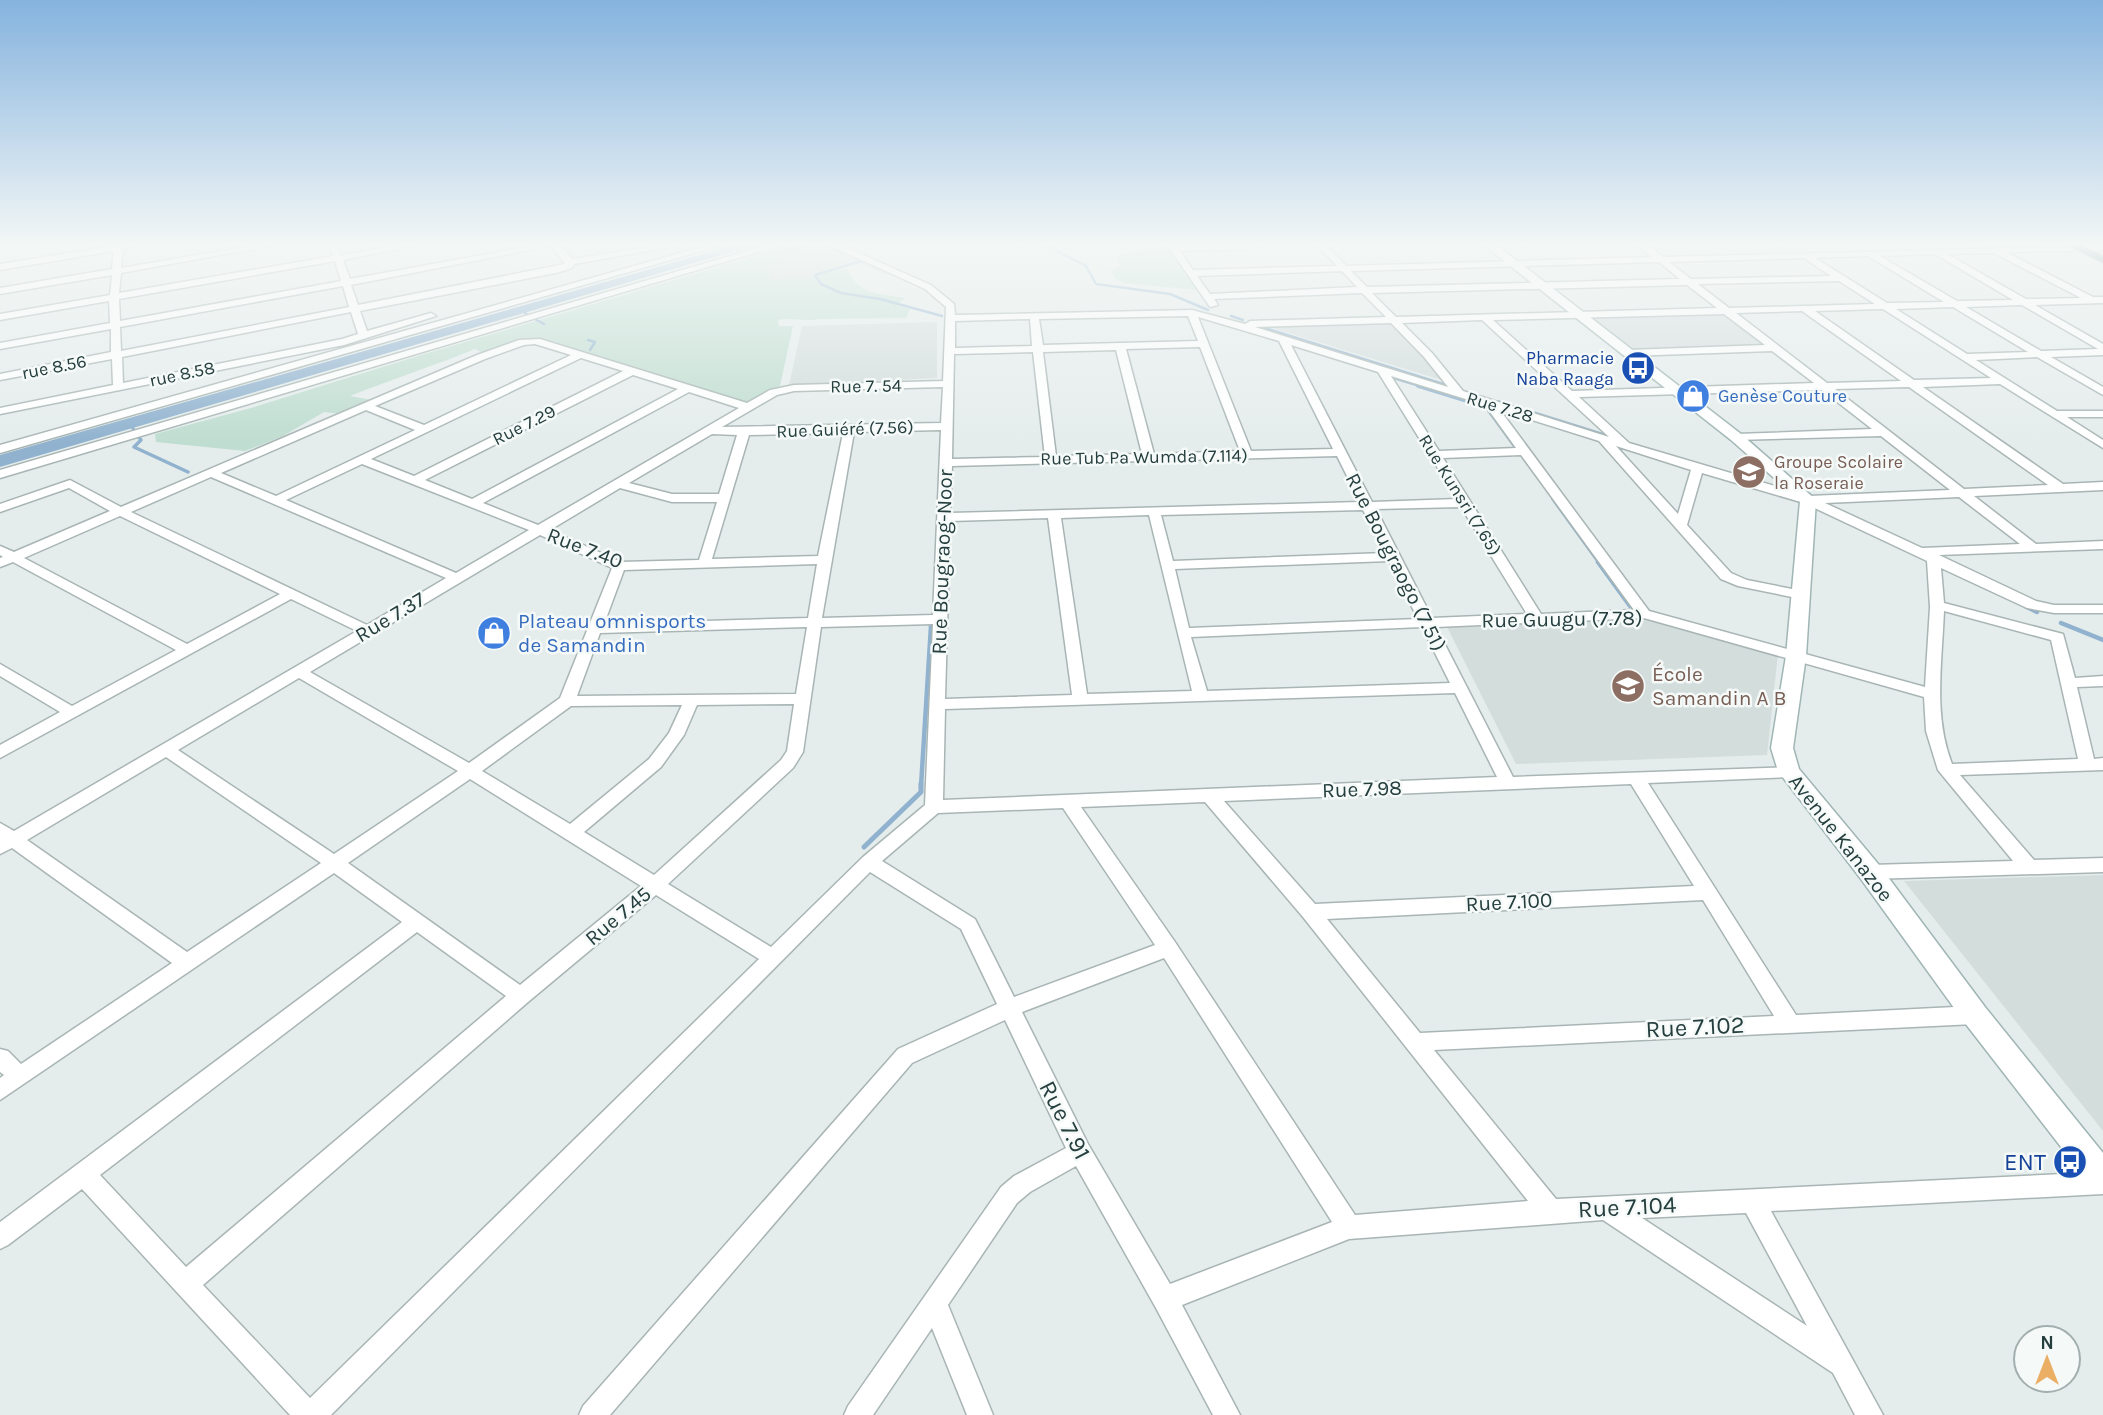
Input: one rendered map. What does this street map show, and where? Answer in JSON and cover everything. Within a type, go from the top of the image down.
[{"type":"street","points":[[0,317],[28,312]]},
{"type":"street","points":[[115,312],[118,387]]},
{"type":"street","points":[[0,346],[189,312]]},
{"type":"street","name":"rue 8.56","points":[[0,377],[346,312]]},
{"type":"street","points":[[358,312],[363,334]]},
{"type":"street","name":"rue 8.58","points":[[0,411],[344,342],[363,334],[452,312]]},
{"type":"street","points":[[0,449],[482,312]]},
{"type":"street","points":[[0,474],[550,312]]},
{"type":"street","points":[[952,312],[952,318]]},
{"type":"street","points":[[1217,312],[1222,319]]},
{"type":"street","points":[[1385,312],[1443,373],[1460,395]]},
{"type":"street","points":[[1574,312],[1736,437],[1808,500],[2032,606],[2103,609]]},
{"type":"street","points":[[1240,325],[1650,312]]},
{"type":"street","points":[[1729,312],[2033,548]]},
{"type":"street","points":[[1810,312],[2059,487]]},
{"type":"street","points":[[1894,312],[2103,445]]},
{"type":"street","points":[[1969,312],[2103,392]]},
{"type":"street","points":[[2040,312],[2103,350]]},
{"type":"street","points":[[1192,313],[1247,455]]},
{"type":"street","name":"Rue 7.28","points":[[952,318],[1192,313],[1222,319],[1628,447],[1808,500]]},
{"type":"street","points":[[1034,316],[1051,460]]},
{"type":"street","points":[[1484,317],[1628,447]]},
{"type":"street","name":"Rue Bougraog-Noor","points":[[934,807],[952,318]]},
{"type":"street","name":"Rue Bougraogo (7.51)","points":[[1284,340],[1508,783]]},
{"type":"street","points":[[4,557],[121,512],[481,357],[523,342],[536,341],[748,407]]},
{"type":"street","points":[[951,351],[1206,344]]},
{"type":"street","points":[[1120,346],[1149,457]]},
{"type":"street","points":[[1628,353],[1777,348]]},
{"type":"street","points":[[1968,358],[2103,350]]},
{"type":"street","points":[[275,501],[578,356]]},
{"type":"street","name":"Rue 7.29","points":[[416,480],[632,371]]},
{"type":"street","name":"Rue Kunsri (7.65)","points":[[1383,371],[1538,619]]},
{"type":"street","points":[[1572,394],[2001,381]]},
{"type":"street","name":"Rue 7. 54","points":[[782,389],[949,384]]},
{"type":"street","points":[[474,503],[688,388]]},
{"type":"street","name":"Rue 7.37","points":[[5,839],[167,750],[782,389]]},
{"type":"street","points":[[1490,404],[1644,614]]},
{"type":"street","points":[[367,407],[423,429]]},
{"type":"street","points":[[2054,414],[2103,414]]},
{"type":"street","name":"Rue Guiéré (7.56)","points":[[710,430],[744,432],[947,426]]},
{"type":"street","name":"Rue 7.45","points":[[185,1284],[521,996],[655,885],[787,764],[795,752],[824,560],[849,429]]},
{"type":"street","points":[[704,564],[744,432]]},
{"type":"street","points":[[1736,437],[1885,432]]},
{"type":"street","points":[[1604,439],[1680,527],[1729,578],[1802,595]]},
{"type":"street","points":[[1435,454],[1526,451]]},
{"type":"street","name":"Rue Tub Pa Wumda (7.114)","points":[[946,463],[1341,452]]},
{"type":"street","name":"Rue 7.40","points":[[360,459],[540,530],[619,566],[824,560]]},
{"type":"street","points":[[1680,527],[1698,468]]},
{"type":"street","points":[[212,473],[457,578]]},
{"type":"street","points":[[0,508],[69,484],[121,512],[368,630]]},
{"type":"street","points":[[620,484],[672,498],[723,498]]},
{"type":"street","points":[[1808,500],[2103,486]]},
{"type":"street","name":"Avenue Kanazoe","points":[[1808,500],[1796,656],[1783,748],[1789,771],[1870,872],[1975,1015],[2103,1177]]},
{"type":"street","points":[[944,517],[1465,503]]},
{"type":"street","points":[[1154,511],[1182,633],[1201,696]]},
{"type":"street","points":[[1054,514],[1080,699]]},
{"type":"street","points":[[1928,555],[2103,545]]},
{"type":"street","points":[[1928,555],[1937,605],[1932,694],[1935,740],[1946,770],[2029,867]]},
{"type":"street","points":[[4,557],[187,650]]},
{"type":"street","points":[[1167,565],[1394,557]]},
{"type":"street","points":[[0,1090],[470,771],[568,701],[619,566]]},
{"type":"street","points":[[0,752],[290,594]]},
{"type":"street","points":[[1937,605],[2055,635],[2059,639],[2069,683],[2095,764],[1946,770]]},
{"type":"street","name":"Rue Guugu (7.78)","points":[[1182,633],[1644,614],[1932,694]]},
{"type":"street","points":[[595,629],[940,619]]},
{"type":"street","points":[[0,669],[71,712]]},
{"type":"street","points":[[299,672],[470,771],[772,957]]},
{"type":"street","points":[[2069,683],[2103,681]]},
{"type":"street","points":[[937,704],[1458,688]]},
{"type":"street","points":[[568,701],[804,699]]},
{"type":"street","points":[[571,833],[655,763],[676,735],[691,702]]},
{"type":"street","points":[[167,750],[334,863],[521,996]]},
{"type":"street","name":"Rue 7.98","points":[[934,807],[1789,771]]},
{"type":"street","points":[[1636,778],[1789,1022]]},
{"type":"street","points":[[1209,795],[1310,912],[1551,1211]]},
{"type":"street","points":[[1068,801],[1168,948],[1349,1227]]},
{"type":"street","points":[[83,1174],[310,1415],[869,862],[934,807]]},
{"type":"street","points":[[5,839],[187,963]]},
{"type":"street","name":"Rue 7.91","points":[[869,862],[968,924],[1080,1152],[1165,1299],[1227,1415]]},
{"type":"street","points":[[1870,872],[2103,865]]},
{"type":"street","name":"Rue 7.100","points":[[1310,912],[1708,893]]},
{"type":"street","points":[[0,1237],[417,921]]},
{"type":"street","points":[[592,1415],[898,1063],[916,1050],[1010,1008],[1168,948]]},
{"type":"street","name":"Rue 7.102","points":[[1415,1042],[1975,1015]]},
{"type":"street","points":[[0,1059],[20,1076]]},
{"type":"street","points":[[858,1415],[1009,1195],[1022,1184],[1080,1152]]},
{"type":"street","name":"Rue 7.104","points":[[1165,1299],[1349,1227],[1551,1211],[2103,1183]]},
{"type":"street","points":[[1752,1201],[1870,1415]]},
{"type":"street","points":[[1606,1208],[1842,1363]]},
{"type":"street","points":[[935,1303],[980,1415]]},
{"type":"shaded area","points":[[1728,313],[1774,347],[1633,351],[1592,318]]},
{"type":"shaded area","points":[[1390,321],[1448,382],[1263,325]]},
{"type":"shaded area","points":[[937,322],[937,378],[789,385],[802,326]]},
{"type":"shaded area","points":[[1648,619],[1778,654],[1767,755],[1516,764],[1447,627]]},
{"type":"shaded area","points":[[2103,875],[2103,1131],[1904,881]]},
{"type":"green space","points":[[566,312],[909,312],[906,318],[778,320],[779,326],[793,326],[780,386],[750,403],[528,338],[485,354],[475,349],[350,396],[372,400],[341,414],[324,412],[283,436],[245,451],[156,442],[155,434],[251,408]]},
{"type":"waterway","points":[[0,461],[517,312]]},
{"type":"waterway","points":[[524,312],[531,317]]},
{"type":"waterway","points":[[928,312],[942,316]]},
{"type":"waterway","points":[[1231,316],[1243,320]]},
{"type":"waterway","points":[[535,319],[544,324]]},
{"type":"waterway","points":[[1262,327],[1443,384]]},
{"type":"waterway","points":[[588,340],[595,342],[590,350]]},
{"type":"waterway","points":[[1387,376],[1423,387]]},
{"type":"waterway","points":[[1418,386],[1486,407],[1519,452]]},
{"type":"waterway","points":[[1499,402],[1604,435]]},
{"type":"waterway","points":[[130,423],[135,432]]},
{"type":"waterway","points":[[138,436],[141,440],[134,447],[188,472]]},
{"type":"waterway","points":[[1553,499],[1600,564]]},
{"type":"waterway","points":[[1598,562],[1630,606]]},
{"type":"waterway","points":[[2025,606],[2037,612]]},
{"type":"waterway","points":[[2061,623],[2103,640]]},
{"type":"waterway","points":[[921,786],[931,626]]},
{"type":"waterway","points":[[864,847],[921,792],[921,786]]},
{"type":"place","name":"Pharmacie Naba Raaga","points":[[1638,368]]},
{"type":"place","name":"Genèse Couture","points":[[1693,396]]},
{"type":"place","name":"Groupe Scolaire la Roseraie","points":[[1749,472]]},
{"type":"place","name":"Plateau omnisports de Samandin","points":[[494,633]]},
{"type":"place","name":"École Samandin A B","points":[[1628,686]]},
{"type":"place","name":"ENT","points":[[2070,1162]]}]
